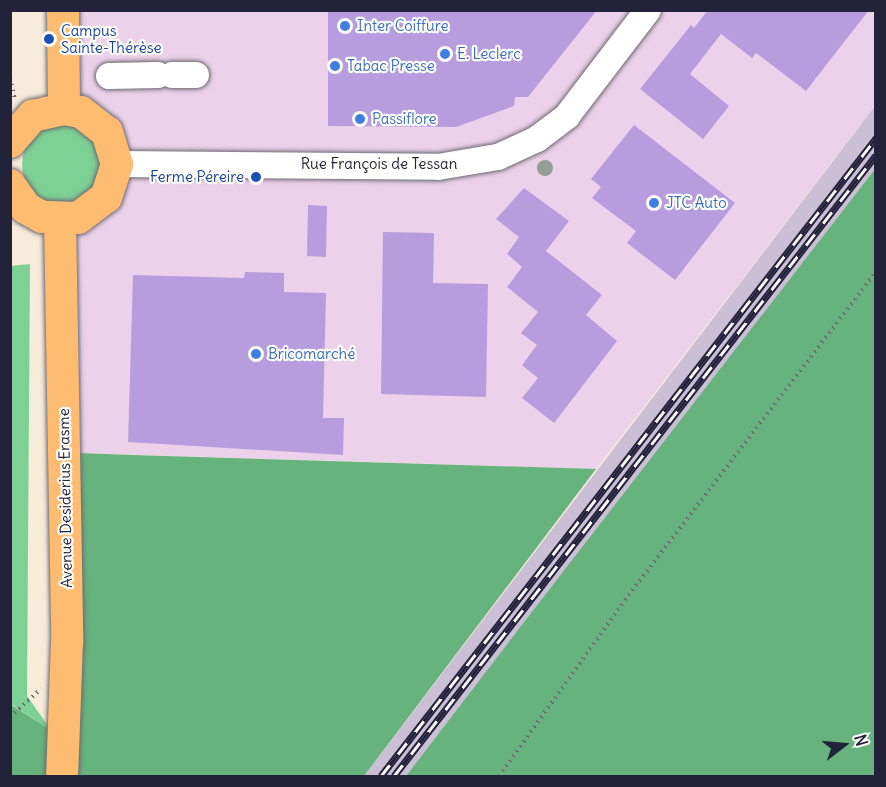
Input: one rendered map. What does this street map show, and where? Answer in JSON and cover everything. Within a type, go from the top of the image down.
[{"type":"main road","points":[[63,10],[64,109]]},
{"type":"main road","points":[[10,142],[33,116],[64,109],[81,112],[101,126],[114,147],[117,164],[114,181],[94,210],[78,218],[60,220],[42,217],[12,193]]},
{"type":"main road","name":"Avenue Desiderius Erasme","points":[[60,220],[66,677],[62,777]]},
{"type":"street","name":"Rue François de Tessan","points":[[117,164],[438,167],[492,159],[524,147],[560,122],[648,10]]},
{"type":"street","points":[[109,76],[175,75]]},
{"type":"path","points":[[499,777],[625,600],[876,272]]},
{"type":"path","points":[[10,717],[38,690],[66,677]]},
{"type":"shaded area","points":[[71,11],[875,11],[875,106],[596,469],[78,453]]},
{"type":"shaded area","points":[[875,106],[875,169],[406,776],[364,776]]},
{"type":"green space","points":[[62,124],[77,127],[90,136],[99,149],[102,164],[99,179],[90,192],[77,201],[62,204],[47,201],[34,192],[25,179],[22,164],[25,149],[34,136],[47,127]]},
{"type":"green space","points":[[875,169],[875,776],[406,776],[528,617]]},
{"type":"green space","points":[[30,264],[27,696],[51,730],[11,704],[10,266]]},
{"type":"green space","points":[[78,453],[596,469],[364,776],[72,776]]},
{"type":"green space","points":[[10,704],[51,730],[48,776],[11,776]]},
{"type":"building","name":"E. Leclerc","points":[[328,10],[597,10],[528,97],[515,97],[514,106],[456,127],[328,126]]},
{"type":"building","points":[[708,10],[869,10],[806,91],[756,53],[752,58],[721,34],[690,74],[729,106],[703,139],[640,89],[691,25],[694,28]]},
{"type":"building","points":[[634,125],[735,203],[675,280],[627,243],[636,231],[592,198],[601,187],[591,179]]},
{"type":"building","points":[[524,188],[569,221],[546,251],[602,295],[586,315],[617,341],[554,423],[522,398],[538,378],[522,365],[537,345],[521,333],[538,312],[507,287],[522,267],[507,254],[519,237],[496,219]]},
{"type":"building","points":[[308,205],[327,206],[326,257],[307,256]]},
{"type":"building","points":[[383,232],[434,233],[433,283],[488,284],[486,397],[381,394]]},
{"type":"building","points":[[245,272],[284,273],[284,292],[326,293],[323,418],[344,418],[343,455],[128,442],[133,275],[244,278]]},
{"type":"railway","points":[[381,776],[876,138]]},
{"type":"railway","points":[[394,776],[876,155]]},
{"type":"place","name":"Inter Coiffure","points":[[345,26]]},
{"type":"place","name":"Campus Sainte-Thérèse","points":[[49,39]]},
{"type":"place","name":"E. Leclerc","points":[[445,54]]},
{"type":"place","name":"Tabac Presse","points":[[335,66]]},
{"type":"place","name":"Passiflore","points":[[360,119]]},
{"type":"place","name":"Ferme Péreire","points":[[256,177]]},
{"type":"place","name":"JTC Auto","points":[[654,203]]},
{"type":"place","name":"Bricomarché","points":[[256,354]]}]
